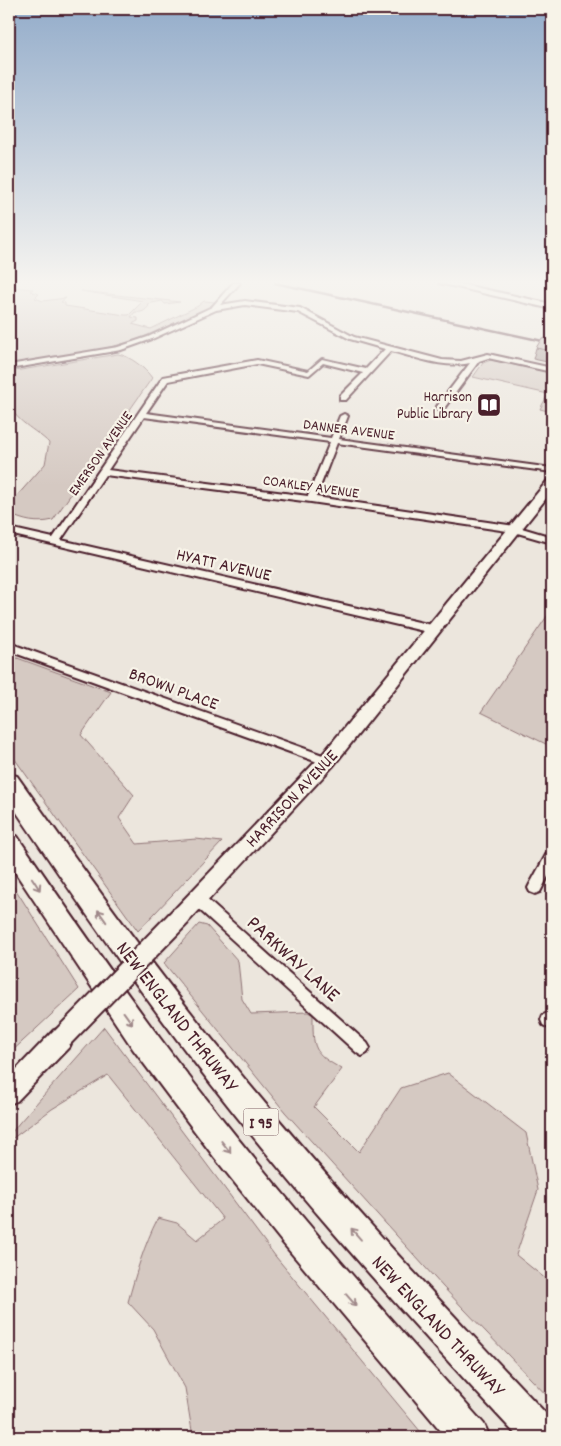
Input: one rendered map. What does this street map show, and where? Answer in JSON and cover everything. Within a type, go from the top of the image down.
[{"type":"highway","name":"NEW ENGLAND THRUWAY","points":[[9,783],[145,975],[261,1122],[415,1299],[543,1437]]},
{"type":"highway","name":"NEW ENGLAND THRUWAY","points":[[9,843],[92,968],[191,1103],[329,1275],[471,1437]]},
{"type":"main road","name":"HARRISON AVENUE","points":[[9,1094],[327,761],[552,483]]},
{"type":"street","points":[[9,367],[109,350]]},
{"type":"street","points":[[343,398],[388,350]]},
{"type":"street","points":[[395,350],[449,363],[461,363],[477,358],[495,357],[552,370]]},
{"type":"street","points":[[439,408],[477,358]]},
{"type":"street","name":"EMERSON AVENUE","points":[[55,542],[166,379],[257,362],[309,373],[322,361],[368,372]]},
{"type":"street","name":"DANNER AVENUE","points":[[142,415],[552,470]]},
{"type":"street","points":[[311,499],[344,416]]},
{"type":"street","name":"COAKLEY AVENUE","points":[[103,472],[311,499],[515,529],[552,540]]},
{"type":"street","name":"HYATT AVENUE","points":[[9,531],[432,629]]},
{"type":"street","name":"BROWN PLACE","points":[[9,647],[327,761]]},
{"type":"street","points":[[535,888],[552,857]]},
{"type":"street","name":"PARKWAY LANE","points":[[197,899],[362,1048]]},
{"type":"shaded area","points":[[9,350],[95,350],[73,356],[9,365]]},
{"type":"shaded area","points":[[118,354],[137,363],[152,378],[53,520],[31,521],[9,514],[9,505],[45,464],[49,443],[14,413],[9,400],[9,372]]},
{"type":"shaded area","points":[[491,360],[552,373],[552,412],[540,409],[548,394],[473,377],[483,363]]},
{"type":"shaded area","points":[[552,609],[552,747],[481,712]]},
{"type":"shaded area","points":[[9,655],[111,692],[81,735],[134,795],[119,818],[137,844],[196,839],[222,842],[138,931],[9,751]]},
{"type":"shaded area","points":[[9,879],[79,989],[9,1054]]},
{"type":"shaded area","points":[[199,924],[207,926],[238,961],[242,999],[251,1014],[308,1012],[313,1015],[313,1035],[316,1048],[325,1058],[342,1069],[314,1107],[359,1152],[401,1088],[448,1073],[526,1133],[538,1190],[516,1255],[552,1284],[552,1401],[443,1287],[285,1112],[164,963]]},
{"type":"shaded area","points":[[104,1027],[276,1257],[425,1437],[193,1437],[185,1388],[153,1329],[128,1302],[144,1249],[158,1218],[177,1223],[197,1240],[223,1219],[108,1075],[52,1109],[9,1141],[9,1136],[19,1123]]},
{"type":"place","name":"Harrison Public Library","points":[[489,405]]}]
